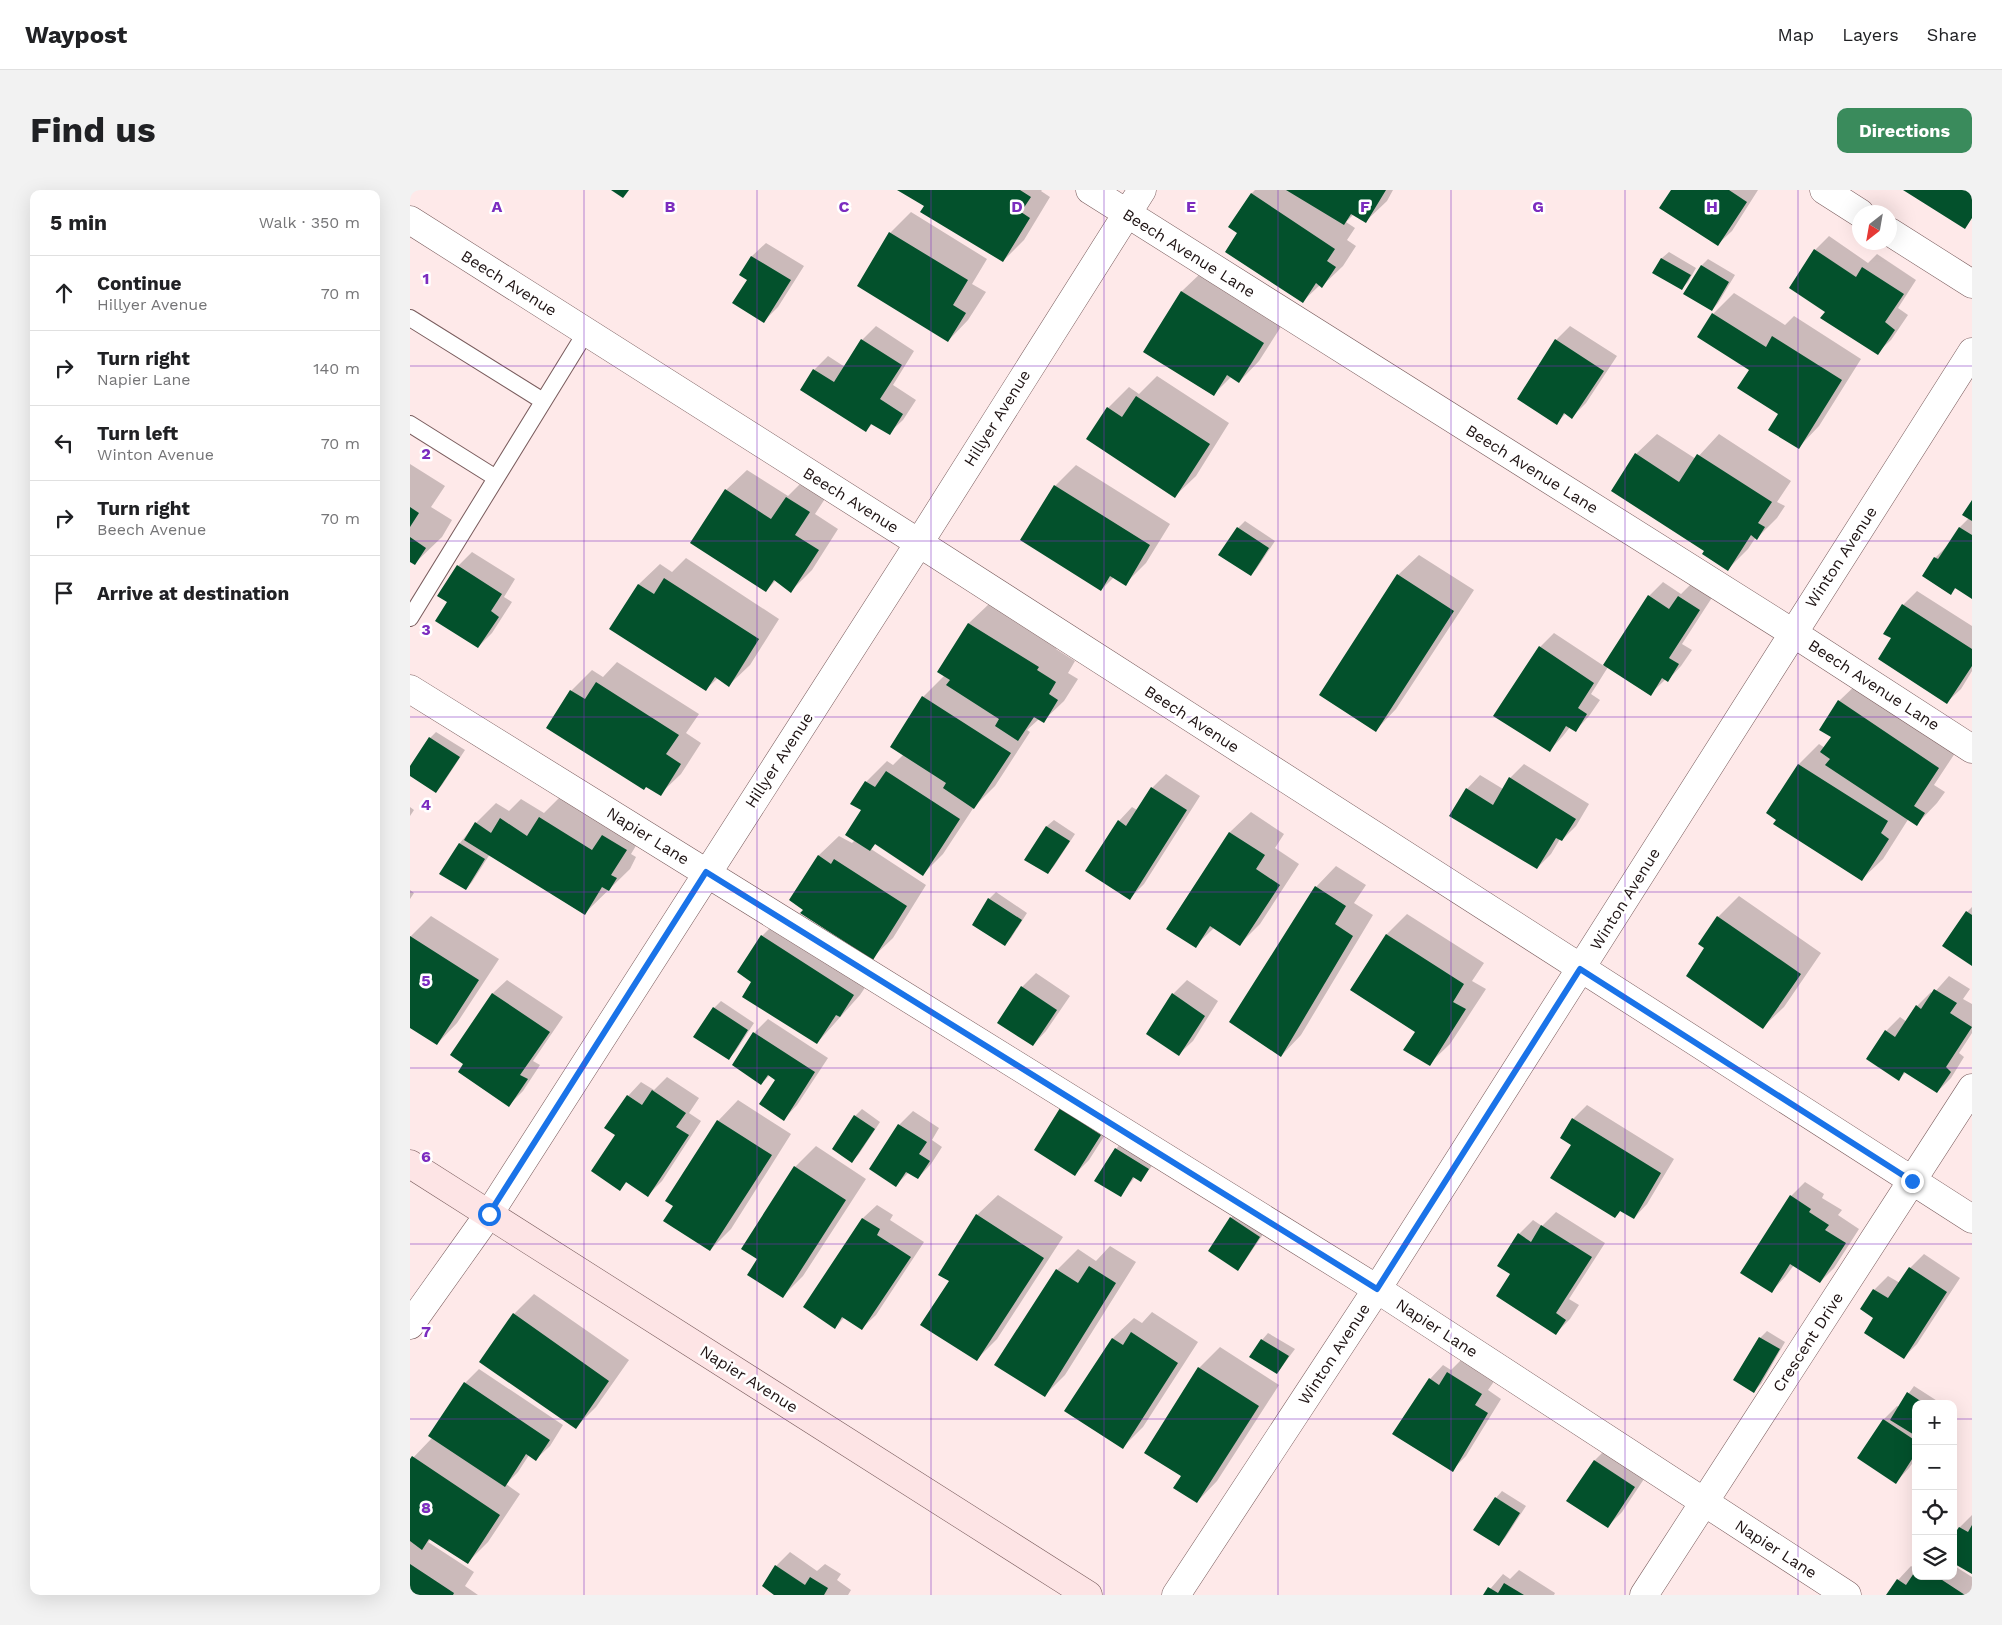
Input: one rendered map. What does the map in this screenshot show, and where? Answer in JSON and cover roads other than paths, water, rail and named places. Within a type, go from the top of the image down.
[{"type":"street","name":"Beech Avenue Lane","points":[[1090,190],[1793,633],[1972,749]]},
{"type":"street","name":"Hillyer Avenue","points":[[410,1325],[489,1214],[706,872],[919,543],[1142,190]]},
{"type":"street","points":[[1824,190],[1852,208]]},
{"type":"street","name":"Beech Avenue","points":[[410,220],[919,543],[1972,1219]]},
{"type":"street","points":[[1897,236],[1972,284]]},
{"type":"street","name":"Winton Avenue","points":[[1176,1595],[1377,1289],[1972,352]]},
{"type":"street","name":"Napier Lane","points":[[410,690],[1377,1289],[1847,1595]]},
{"type":"street","name":"Crescent Drive","points":[[1644,1595],[1972,1088]]},
{"type":"street","name":"Napier Avenue","points":[[410,1164],[1088,1595]]},
{"type":"lane","points":[[410,318],[544,401]]},
{"type":"lane","points":[[410,618],[586,332]]},
{"type":"lane","points":[[410,424],[496,478]]}]
